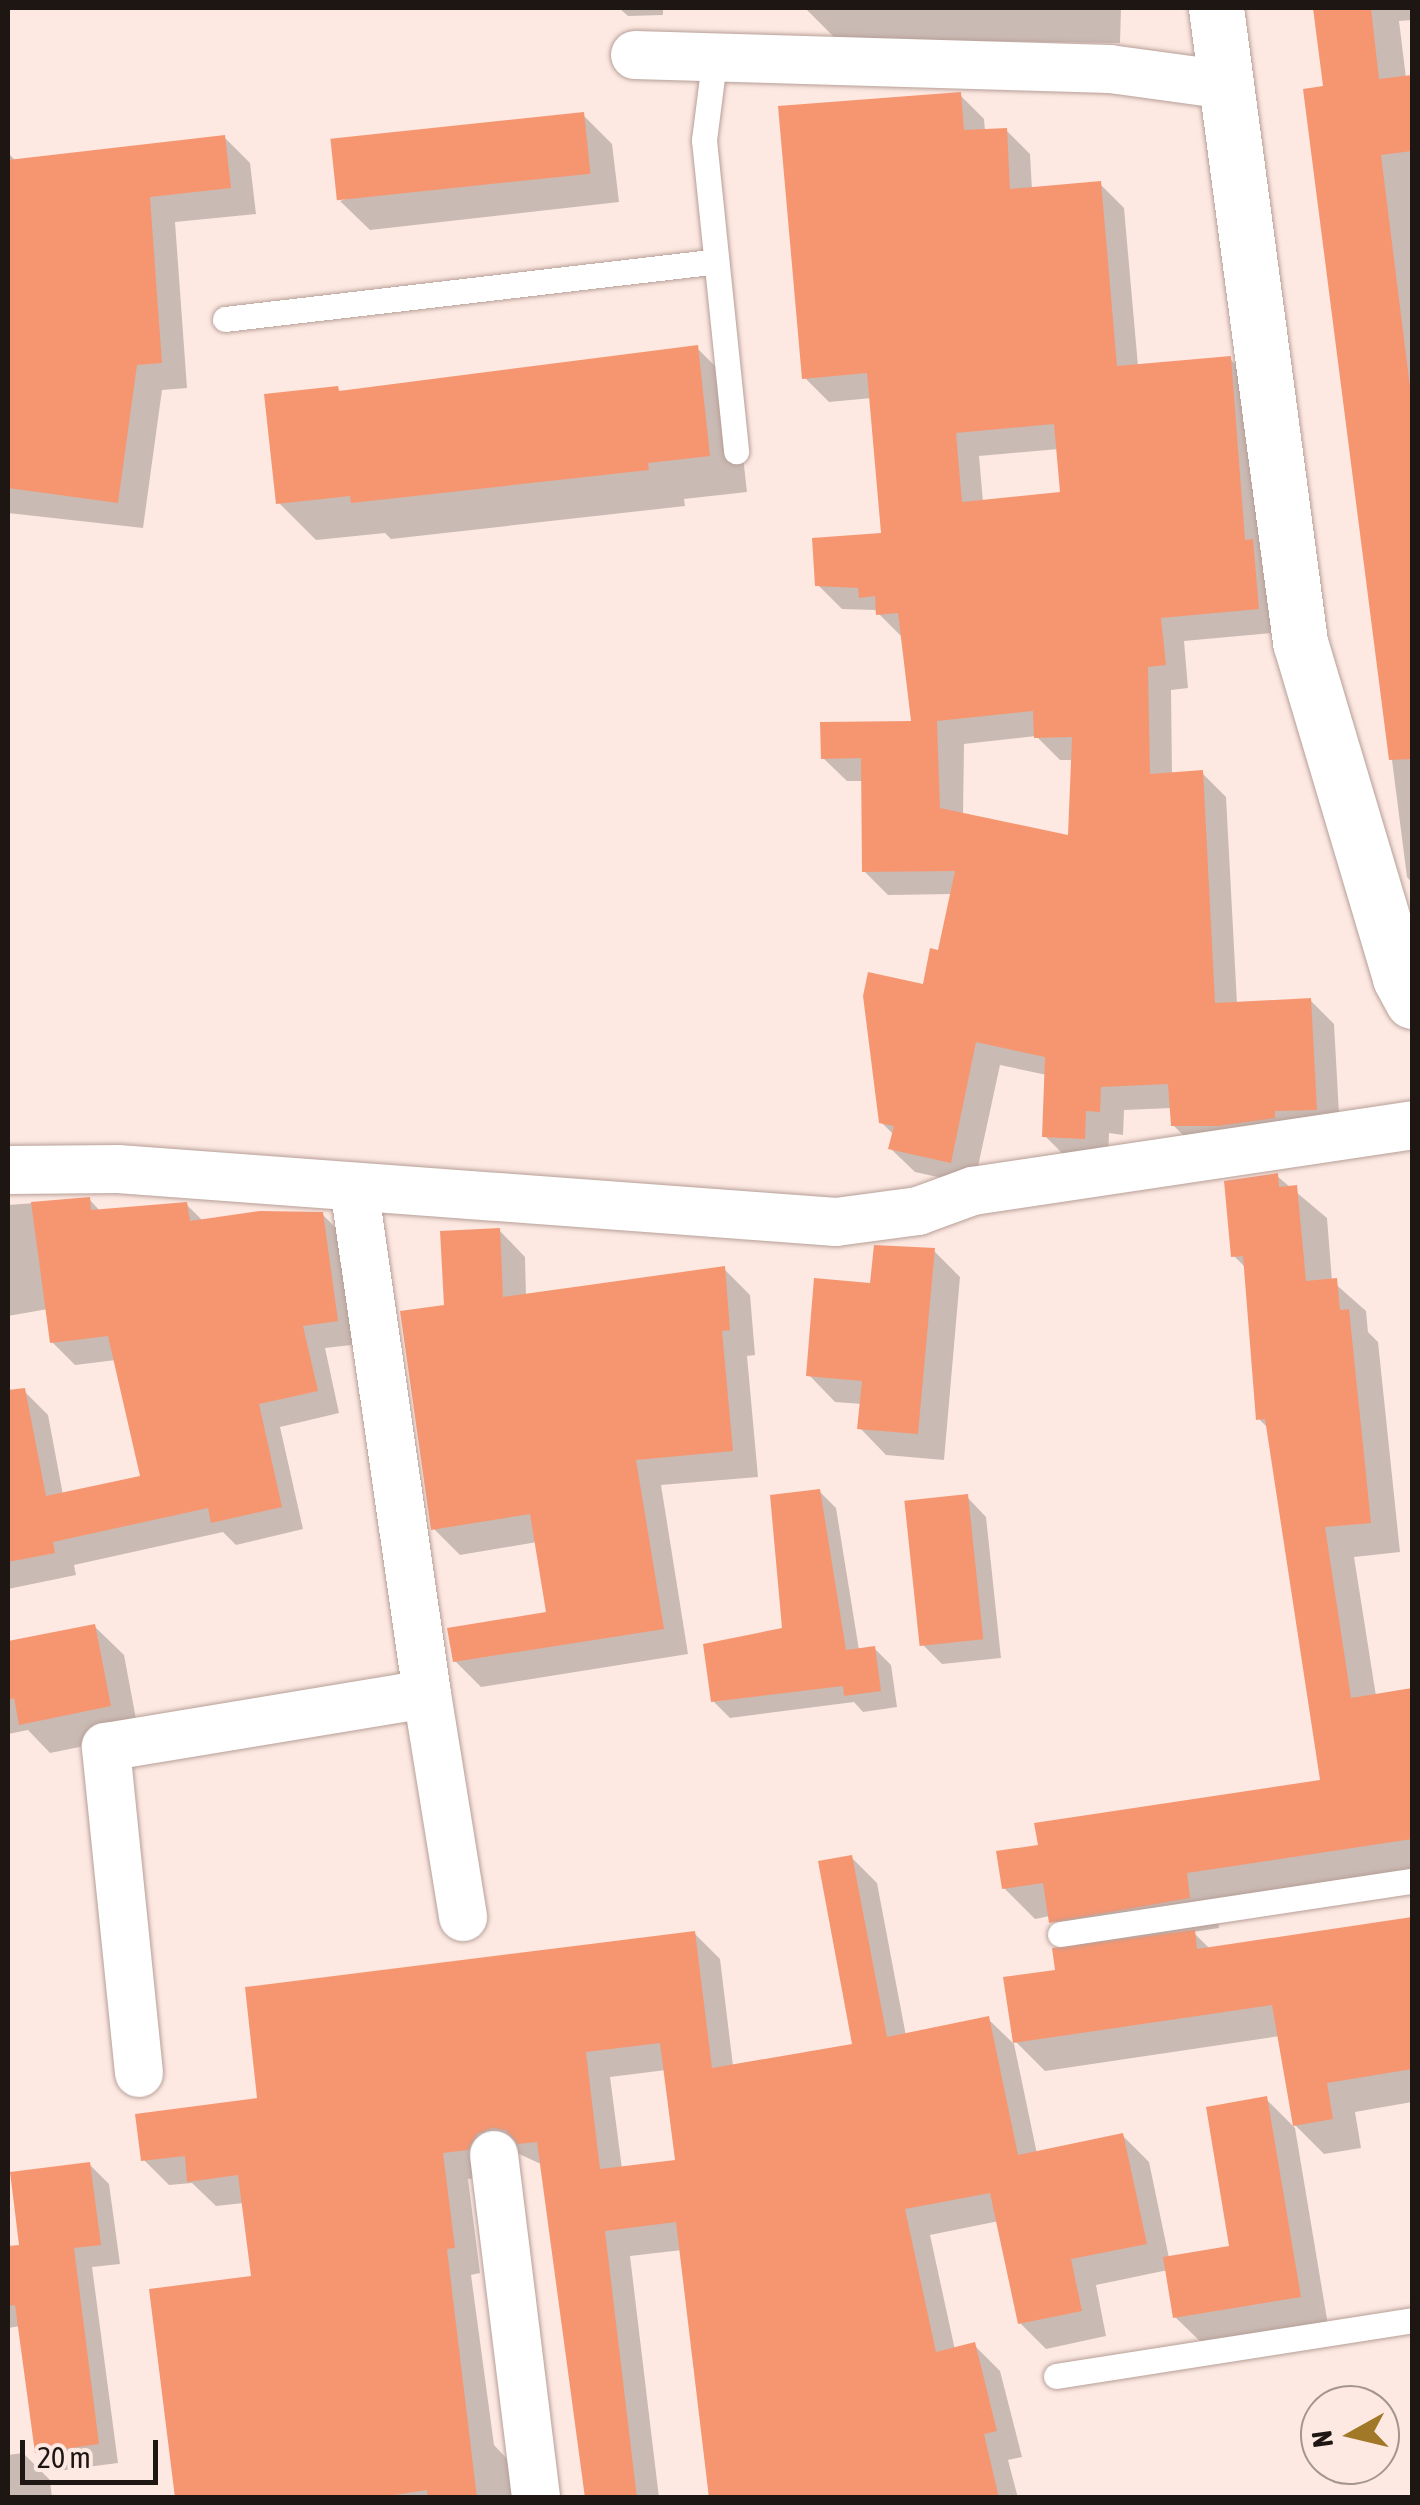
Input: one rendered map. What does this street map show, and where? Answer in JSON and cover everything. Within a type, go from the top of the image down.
[{"type":"street","points":[[1216,8],[1300,642],[1400,978],[1412,1001]]},
{"type":"street","points":[[635,55],[714,54],[1110,69],[1227,85]]},
{"type":"street","points":[[8,1170],[118,1168],[836,1222],[918,1210],[973,1192],[1412,1126]]},
{"type":"street","points":[[354,1187],[463,1917]]},
{"type":"street","points":[[139,2073],[106,1747],[427,1694]]},
{"type":"street","points":[[494,2155],[536,2498]]},
{"type":"lane","points":[[714,54],[704,140],[736,451]]},
{"type":"lane","points":[[225,318],[716,261]]},
{"type":"lane","points":[[1060,1934],[1412,1881]]},
{"type":"lane","points":[[1056,2376],[1412,2320]]},
{"type":"building","points":[[1313,8],[1371,8],[1379,79],[1412,75],[1412,151],[1381,155],[1412,403],[1412,759],[1389,760],[1303,89],[1323,86]]},
{"type":"building","points":[[961,92],[964,130],[1007,128],[1010,189],[1101,181],[1117,366],[1231,356],[1245,540],[1253,539],[1259,609],[1161,618],[1166,665],[1148,667],[1150,774],[1203,770],[1215,1003],[1311,998],[1317,1110],[1275,1111],[1275,1118],[1218,1126],[1171,1126],[1168,1084],[1101,1087],[1100,1112],[1086,1111],[1085,1139],[1042,1137],[1045,1057],[976,1042],[951,1163],[888,1149],[894,1126],[879,1123],[863,996],[868,972],[923,984],[930,948],[938,950],[955,871],[862,872],[861,758],[821,759],[820,722],[911,721],[898,613],[876,615],[875,596],[859,598],[858,588],[815,586],[812,538],[881,533],[867,373],[802,379],[778,106]],"holes":[[[1054,424],[1060,492],[962,502],[956,433]],[[1033,711],[1034,738],[1072,737],[1068,835],[940,808],[937,721]]]},
{"type":"building","points":[[584,112],[590,174],[337,200],[330,139]]},
{"type":"building","points":[[225,135],[231,188],[150,197],[162,363],[137,365],[118,503],[8,488],[8,160]]},
{"type":"building","points":[[698,345],[710,456],[648,463],[649,470],[351,503],[350,496],[276,504],[264,394],[338,386],[339,391]]},
{"type":"building","points":[[1278,1173],[1279,1187],[1297,1185],[1306,1281],[1337,1278],[1340,1310],[1349,1309],[1371,1523],[1325,1527],[1351,1698],[1412,1688],[1412,1839],[1187,1873],[1190,1898],[1049,1923],[1043,1883],[1002,1889],[996,1851],[1038,1845],[1034,1823],[1320,1780],[1265,1419],[1256,1420],[1243,1256],[1231,1257],[1224,1181]]},
{"type":"building","points":[[90,1197],[91,1210],[187,1202],[190,1221],[260,1211],[323,1212],[338,1321],[303,1326],[318,1391],[259,1404],[282,1507],[211,1523],[208,1508],[53,1542],[55,1553],[8,1562],[8,1390],[25,1388],[46,1496],[140,1476],[108,1336],[50,1343],[31,1202]]},
{"type":"building","points":[[500,1228],[503,1297],[725,1266],[730,1330],[722,1331],[733,1451],[636,1460],[664,1629],[453,1662],[447,1628],[546,1612],[530,1514],[431,1530],[400,1311],[444,1305],[440,1231]]},
{"type":"building","points":[[874,1245],[935,1248],[918,1434],[857,1429],[862,1381],[806,1376],[814,1278],[870,1283]]},
{"type":"building","points":[[820,1489],[846,1650],[875,1646],[881,1691],[844,1696],[843,1686],[711,1702],[703,1644],[782,1628],[770,1495]]},
{"type":"building","points":[[968,1494],[983,1639],[920,1646],[904,1501]]},
{"type":"building","points":[[95,1624],[111,1706],[19,1725],[14,1698],[8,1700],[8,1641]]},
{"type":"building","points":[[852,1855],[887,2037],[989,2016],[1018,2155],[1123,2133],[1147,2244],[1071,2259],[1082,2311],[1018,2324],[990,2193],[905,2209],[936,2352],[975,2342],[997,2431],[984,2434],[999,2498],[709,2498],[676,2222],[605,2231],[637,2498],[585,2498],[537,2142],[518,2144],[506,2130],[492,2128],[477,2134],[468,2150],[443,2153],[455,2248],[447,2249],[477,2498],[428,2498],[427,2490],[375,2498],[175,2498],[149,2289],[251,2276],[238,2175],[187,2182],[185,2156],[141,2161],[135,2114],[257,2098],[245,1987],[695,1931],[712,2068],[852,2044],[818,1861]],"holes":[[[660,2043],[675,2160],[600,2169],[586,2052]]]},
{"type":"building","points":[[1412,1917],[1412,2069],[1327,2083],[1333,2119],[1293,2126],[1272,2005],[1013,2043],[1003,1977],[1055,1970],[1052,1948],[1195,1930],[1197,1949]]},
{"type":"building","points":[[1267,2096],[1301,2297],[1173,2318],[1163,2257],[1229,2246],[1206,2107]]},
{"type":"building","points":[[90,2162],[101,2245],[74,2248],[99,2444],[35,2453],[15,2305],[8,2306],[8,2246],[19,2245],[10,2172]]}]
